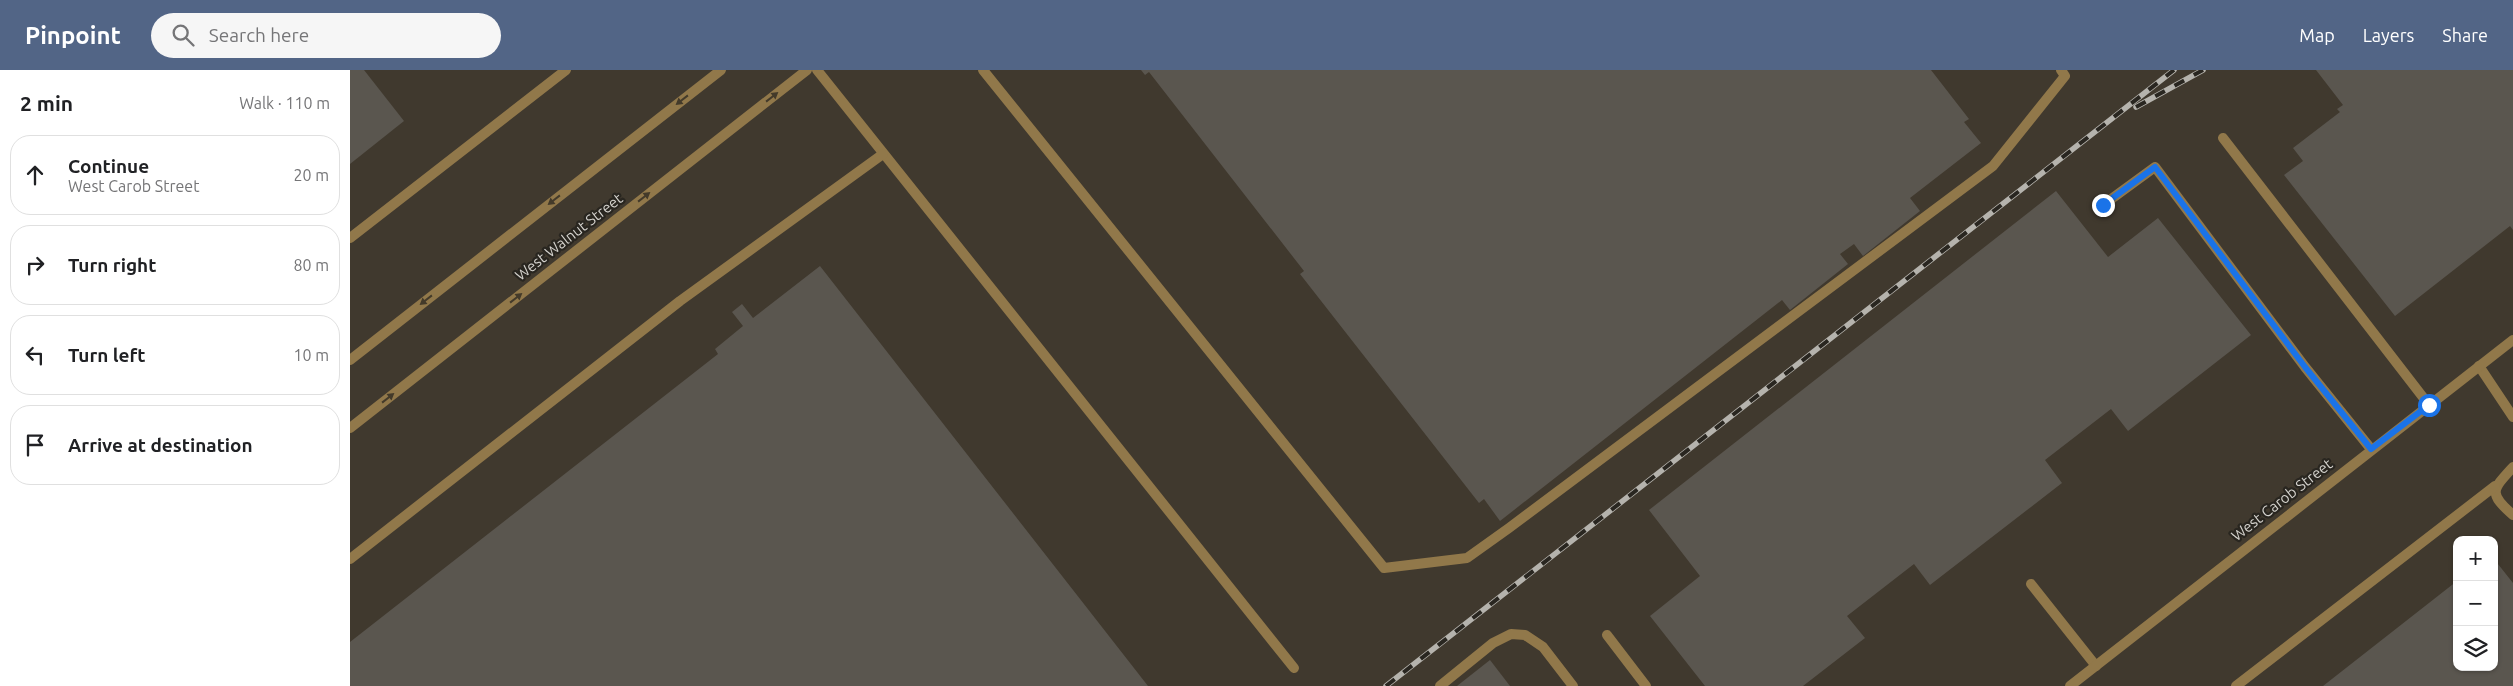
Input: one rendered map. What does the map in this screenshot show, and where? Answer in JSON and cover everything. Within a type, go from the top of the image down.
[{"type":"street","points":[[350,238],[566,70]]},
{"type":"street","points":[[350,360],[721,70]]},
{"type":"street","name":"West Walnut Street","points":[[350,428],[807,70]]},
{"type":"street","points":[[817,70],[1294,668]]},
{"type":"street","points":[[983,70],[1384,568],[1467,558],[1510,528],[1993,166],[2065,76],[2060,70]]},
{"type":"street","points":[[2223,138],[2429,405]]},
{"type":"street","points":[[350,559],[680,301],[884,154]]},
{"type":"street","points":[[2103,205],[2155,167],[2305,367],[2371,449]]},
{"type":"street","name":"West Carob Street","points":[[2070,686],[2371,449],[2513,340]]},
{"type":"street","points":[[2479,366],[2513,417]]},
{"type":"street","points":[[2236,686],[2495,486],[2513,467]]},
{"type":"street","points":[[2495,486],[2494,494],[2498,501],[2513,515]]},
{"type":"street","points":[[2031,584],[2096,666]]},
{"type":"street","points":[[1440,686],[1493,643],[1511,634],[1526,635],[1543,647],[1573,686]]},
{"type":"street","points":[[1607,635],[1646,686]]},
{"type":"shaded area","points":[[350,70],[2513,70],[2513,686],[350,686]]},
{"type":"building","points":[[350,70],[364,70],[404,121],[350,164]]},
{"type":"building","points":[[1141,70],[1931,70],[1969,119],[1964,122],[1981,143],[1910,198],[1920,211],[1863,256],[1854,244],[1840,254],[1848,264],[1790,310],[1782,300],[1500,521],[1484,499],[1479,503],[1300,274],[1304,271],[1149,72],[1145,75]]},
{"type":"building","points":[[2316,70],[2513,70],[2513,230],[2510,226],[2395,316],[2284,175],[2303,161],[2293,148],[2340,112],[2337,109],[2343,105]]},
{"type":"building","points":[[2056,191],[2108,257],[2158,218],[2251,335],[2128,431],[2111,409],[2045,460],[2062,483],[1930,585],[1914,564],[1847,616],[1865,638],[1803,686],[1705,686],[1650,616],[1700,576],[1649,510]]},
{"type":"building","points":[[820,266],[1148,686],[350,686],[350,642],[718,354],[715,349],[743,326],[732,312],[742,304],[753,318]]},
{"type":"building","points":[[2498,564],[2513,583],[2513,686],[2323,686],[2453,584],[2453,671],[2498,671]]},
{"type":"building","points":[[1490,660],[1510,686],[1457,686]]},
{"type":"railway","points":[[1386,686],[2174,70]]},
{"type":"railway","points":[[2136,107],[2203,70]]},
{"type":"route","points":[[2103,205],[2155,167],[2305,367],[2371,449],[2429,405]]}]
